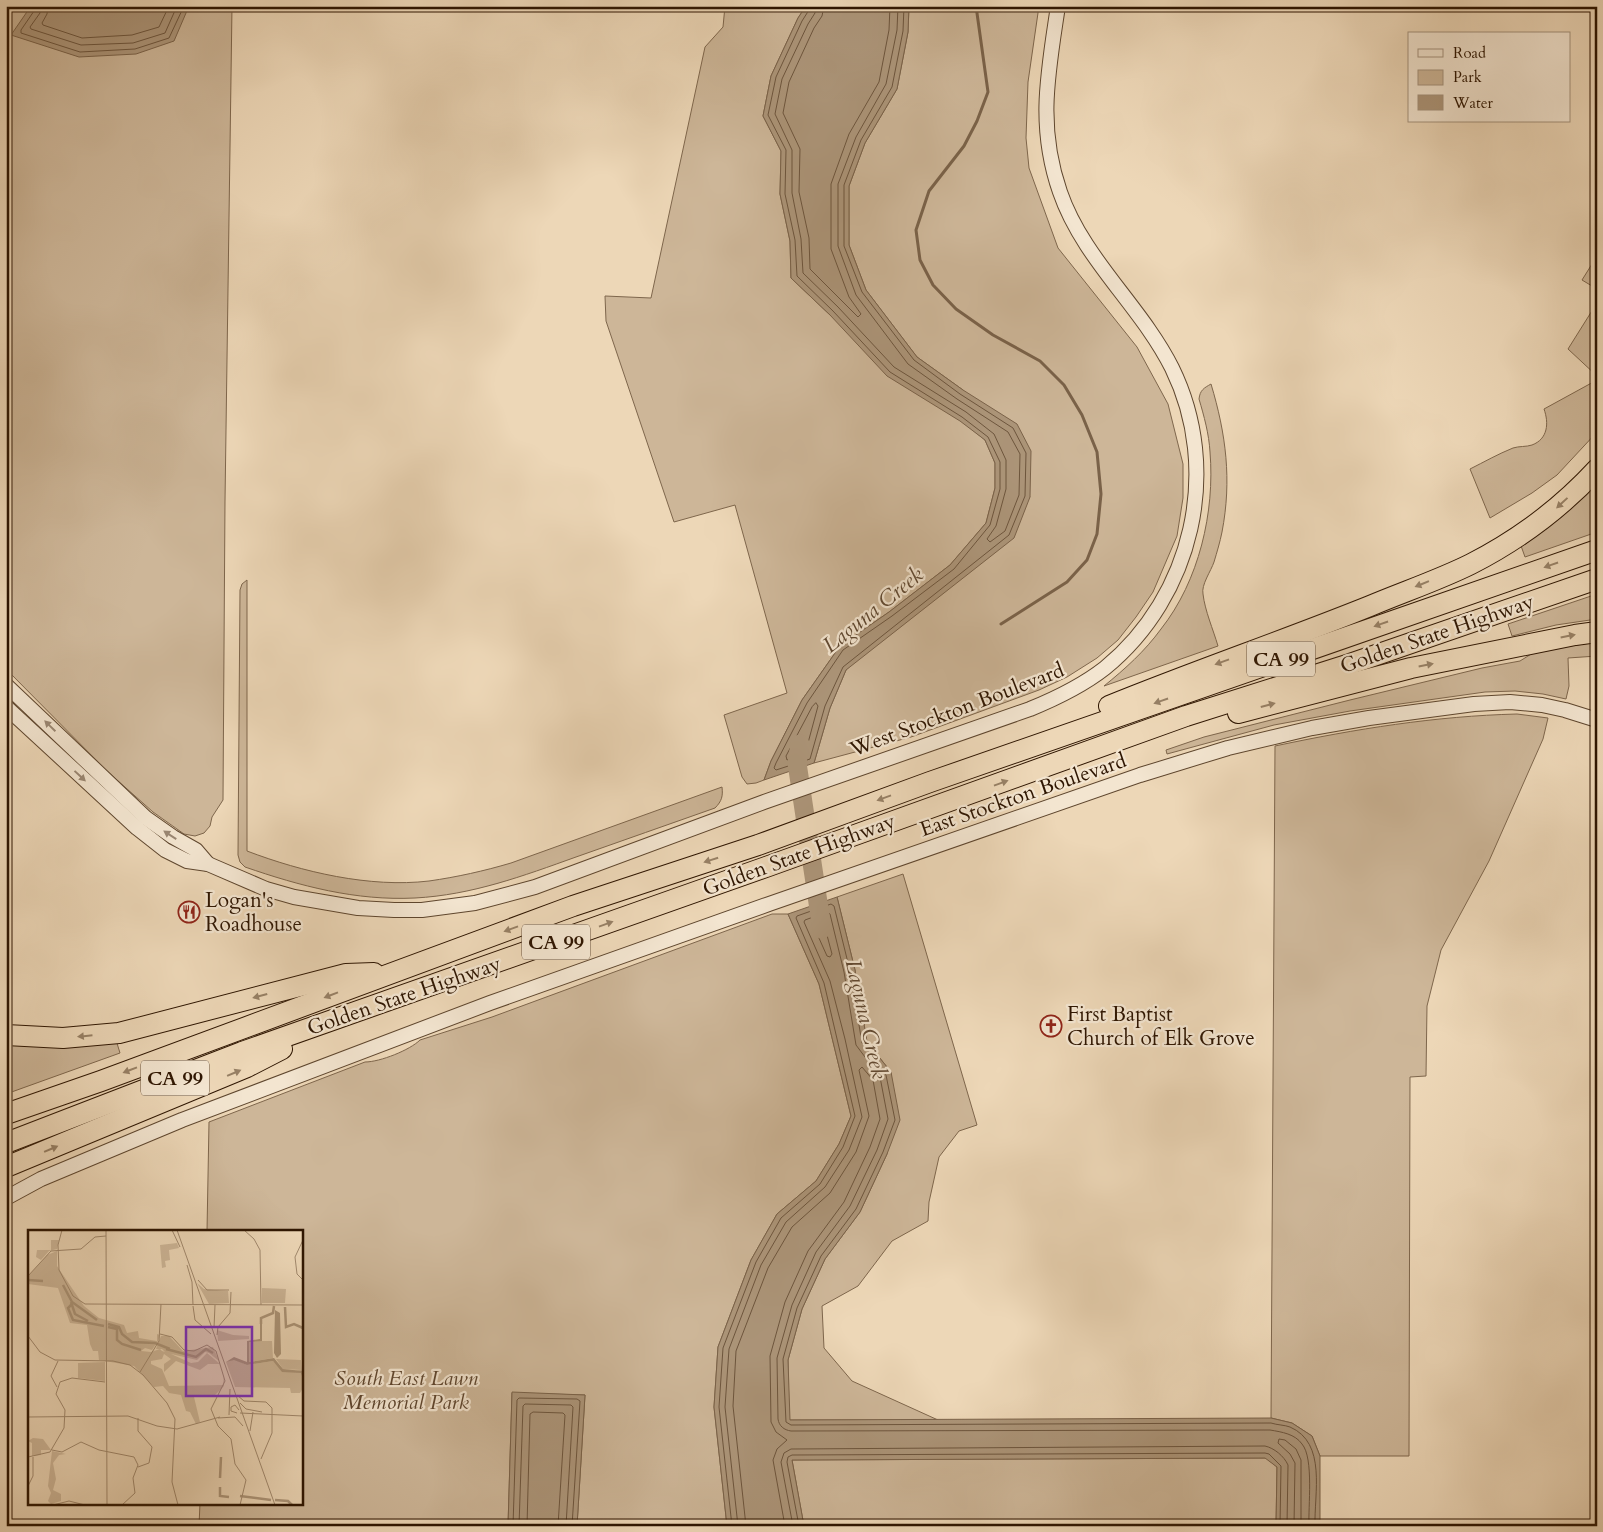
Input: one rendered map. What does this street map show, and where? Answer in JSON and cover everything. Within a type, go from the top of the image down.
[{"type":"highway","points":[[966,770],[1066,724],[1171,681],[1321,625],[1469,565],[1527,531],[1556,509],[1597,469]]},
{"type":"highway","name":"Golden State Highway","points":[[6,1114],[101,1081],[573,906],[758,845],[930,782],[1597,550]]},
{"type":"highway","name":"Golden State Highway","points":[[6,1143],[242,1052],[346,1017],[939,806],[1186,716],[1350,664],[1597,579]]},
{"type":"highway","points":[[1186,716],[1219,718],[1411,668],[1597,632]]},
{"type":"highway","points":[[6,1036],[63,1038],[119,1033],[346,974],[393,972]]},
{"type":"highway","points":[[6,1167],[247,1067],[346,1017]]},
{"type":"street","name":"West Stockton Boulevard","points":[[6,707],[136,828],[166,850],[187,861],[208,864],[266,888],[322,903],[394,910],[443,908],[474,904],[535,887],[764,802],[890,759],[1058,697],[1078,687],[1106,667],[1136,638],[1166,596],[1177,574],[1192,529],[1197,478],[1196,453],[1188,411],[1180,387],[1159,345],[1083,239],[1070,217],[1060,194],[1048,144],[1045,114],[1046,85],[1058,6]]},
{"type":"street","name":"West Stockton Boulevard","points":[[6,685],[146,818],[196,850],[208,864]]},
{"type":"street","name":"East Stockton Boulevard","points":[[6,1198],[41,1179],[214,1108],[490,1003],[1149,772],[1246,743],[1312,728],[1419,711],[1495,702],[1553,707],[1597,720]]},
{"type":"green space","points":[[6,6],[232,6],[223,800],[212,817],[210,826],[204,833],[195,836],[184,834],[153,812],[108,772],[6,669]]},
{"type":"green space","points":[[725,6],[806,6],[798,18],[771,76],[763,116],[781,151],[780,194],[790,241],[791,278],[830,315],[985,440],[995,463],[995,488],[986,523],[950,565],[889,612],[840,646],[802,700],[771,761],[764,780],[747,784],[742,777],[724,715],[787,693],[735,505],[674,522],[606,321],[605,296],[651,298],[705,47],[723,27]]},
{"type":"green space","points":[[909,6],[1039,6],[1028,82],[1026,138],[1029,168],[1058,248],[1137,347],[1168,404],[1183,464],[1183,498],[1177,536],[1153,592],[1118,640],[1097,658],[1067,677],[1039,690],[911,737],[814,763],[830,708],[846,670],[1030,497],[963,390],[917,357],[866,290],[849,245],[849,186],[865,143],[897,89],[908,32]]},
{"type":"green space","points":[[1597,256],[1597,289],[1582,280]]},
{"type":"green space","points":[[1595,306],[1597,307],[1597,376],[1568,349]]},
{"type":"green space","points":[[1597,380],[1597,432],[1557,475],[1532,493],[1490,518],[1470,469],[1513,448],[1530,446],[1537,442],[1546,430],[1544,409]]},
{"type":"green space","points":[[1211,384],[1224,439],[1227,476],[1225,513],[1220,540],[1203,590],[1205,607],[1218,646],[1104,686],[1148,645],[1161,629],[1174,610],[1195,568],[1207,522],[1211,475],[1209,439],[1199,399],[1200,393]]},
{"type":"green space","points":[[1597,478],[1597,532],[1525,557],[1520,543]]},
{"type":"green space","points":[[247,580],[247,851],[313,872],[360,880],[406,883],[429,881],[470,874],[511,863],[722,787],[721,801],[715,808],[497,884],[436,896],[393,898],[350,895],[307,886],[245,867],[240,862],[238,855],[240,590],[242,584]]},
{"type":"green space","points":[[1597,594],[1597,619],[1556,625],[1512,636],[1508,624]]},
{"type":"green space","points":[[1597,642],[1597,656],[1568,658],[1569,686],[1566,699],[1515,691],[1485,692],[1350,711],[1274,725],[1167,754],[1166,750],[1204,737],[1482,668],[1520,661],[1536,651]]},
{"type":"green space","points":[[1517,714],[1548,718],[1543,739],[1489,861],[1441,950],[1427,1006],[1426,1076],[1410,1077],[1409,1456],[1320,1456],[1312,1436],[1292,1423],[1271,1418],[1275,746],[1396,724],[1456,717]]},
{"type":"green space","points":[[903,874],[977,1125],[959,1131],[939,1157],[929,1202],[928,1221],[892,1241],[858,1286],[822,1306],[824,1348],[852,1381],[938,1420],[789,1420],[788,1360],[802,1309],[825,1259],[860,1212],[887,1154],[891,1072],[867,1042],[855,970],[837,897]]},
{"type":"green space","name":"South East Lawn Memorial Park","points":[[772,914],[788,914],[819,984],[851,1116],[839,1144],[816,1181],[777,1214],[751,1260],[718,1347],[714,1407],[727,1526],[577,1526],[585,1395],[512,1393],[508,1526],[199,1526],[200,1504],[302,1504],[302,1230],[207,1230],[209,1122],[365,1062],[394,1055],[420,1040],[492,1017]]},
{"type":"green space","points":[[116,1040],[120,1053],[6,1094],[6,1045],[54,1046]]},
{"type":"green space","points":[[1266,1458],[1277,1467],[1276,1526],[804,1526],[792,1460]]},
{"type":"water","points":[[31,6],[189,6],[174,41],[136,54],[79,57],[11,35]]},
{"type":"water","points":[[806,6],[909,6],[908,32],[897,89],[865,143],[849,186],[849,245],[866,290],[917,357],[963,390],[1017,424],[1031,451],[1030,497],[1014,538],[846,670],[830,708],[814,763],[764,780],[771,761],[802,700],[840,646],[889,612],[950,565],[986,523],[995,488],[995,463],[985,440],[960,421],[887,376],[830,315],[791,278],[790,241],[780,194],[781,151],[763,116],[771,76],[798,18]]},
{"type":"water","points":[[837,897],[855,970],[867,1042],[891,1072],[900,1120],[887,1154],[860,1212],[825,1259],[802,1309],[788,1360],[790,1420],[1271,1418],[1292,1423],[1312,1436],[1320,1456],[1320,1526],[1276,1526],[1277,1467],[1265,1458],[792,1460],[804,1526],[727,1526],[714,1407],[718,1347],[751,1260],[777,1214],[816,1181],[839,1144],[851,1116],[819,984],[788,914]]},
{"type":"water","points":[[512,1392],[585,1395],[577,1526],[508,1526]]},
{"type":"waterway","name":"Laguna Creek","points":[[976,6],[988,92],[977,121],[964,146],[929,191],[916,230],[920,260],[933,285],[956,309],[993,335],[1040,361],[1064,385],[1082,415],[1097,452],[1101,494],[1097,534],[1087,560],[1067,582],[1001,624]]},
{"type":"waterway","points":[[6,36],[11,35]]},
{"type":"waterway","name":"Laguna Creek","points":[[800,744],[797,763],[822,929]]},
{"type":"place","name":"Logan's Roadhouse","points":[[189,912]]},
{"type":"place","name":"First Baptist Church of Elk Grove","points":[[1051,1026]]}]
